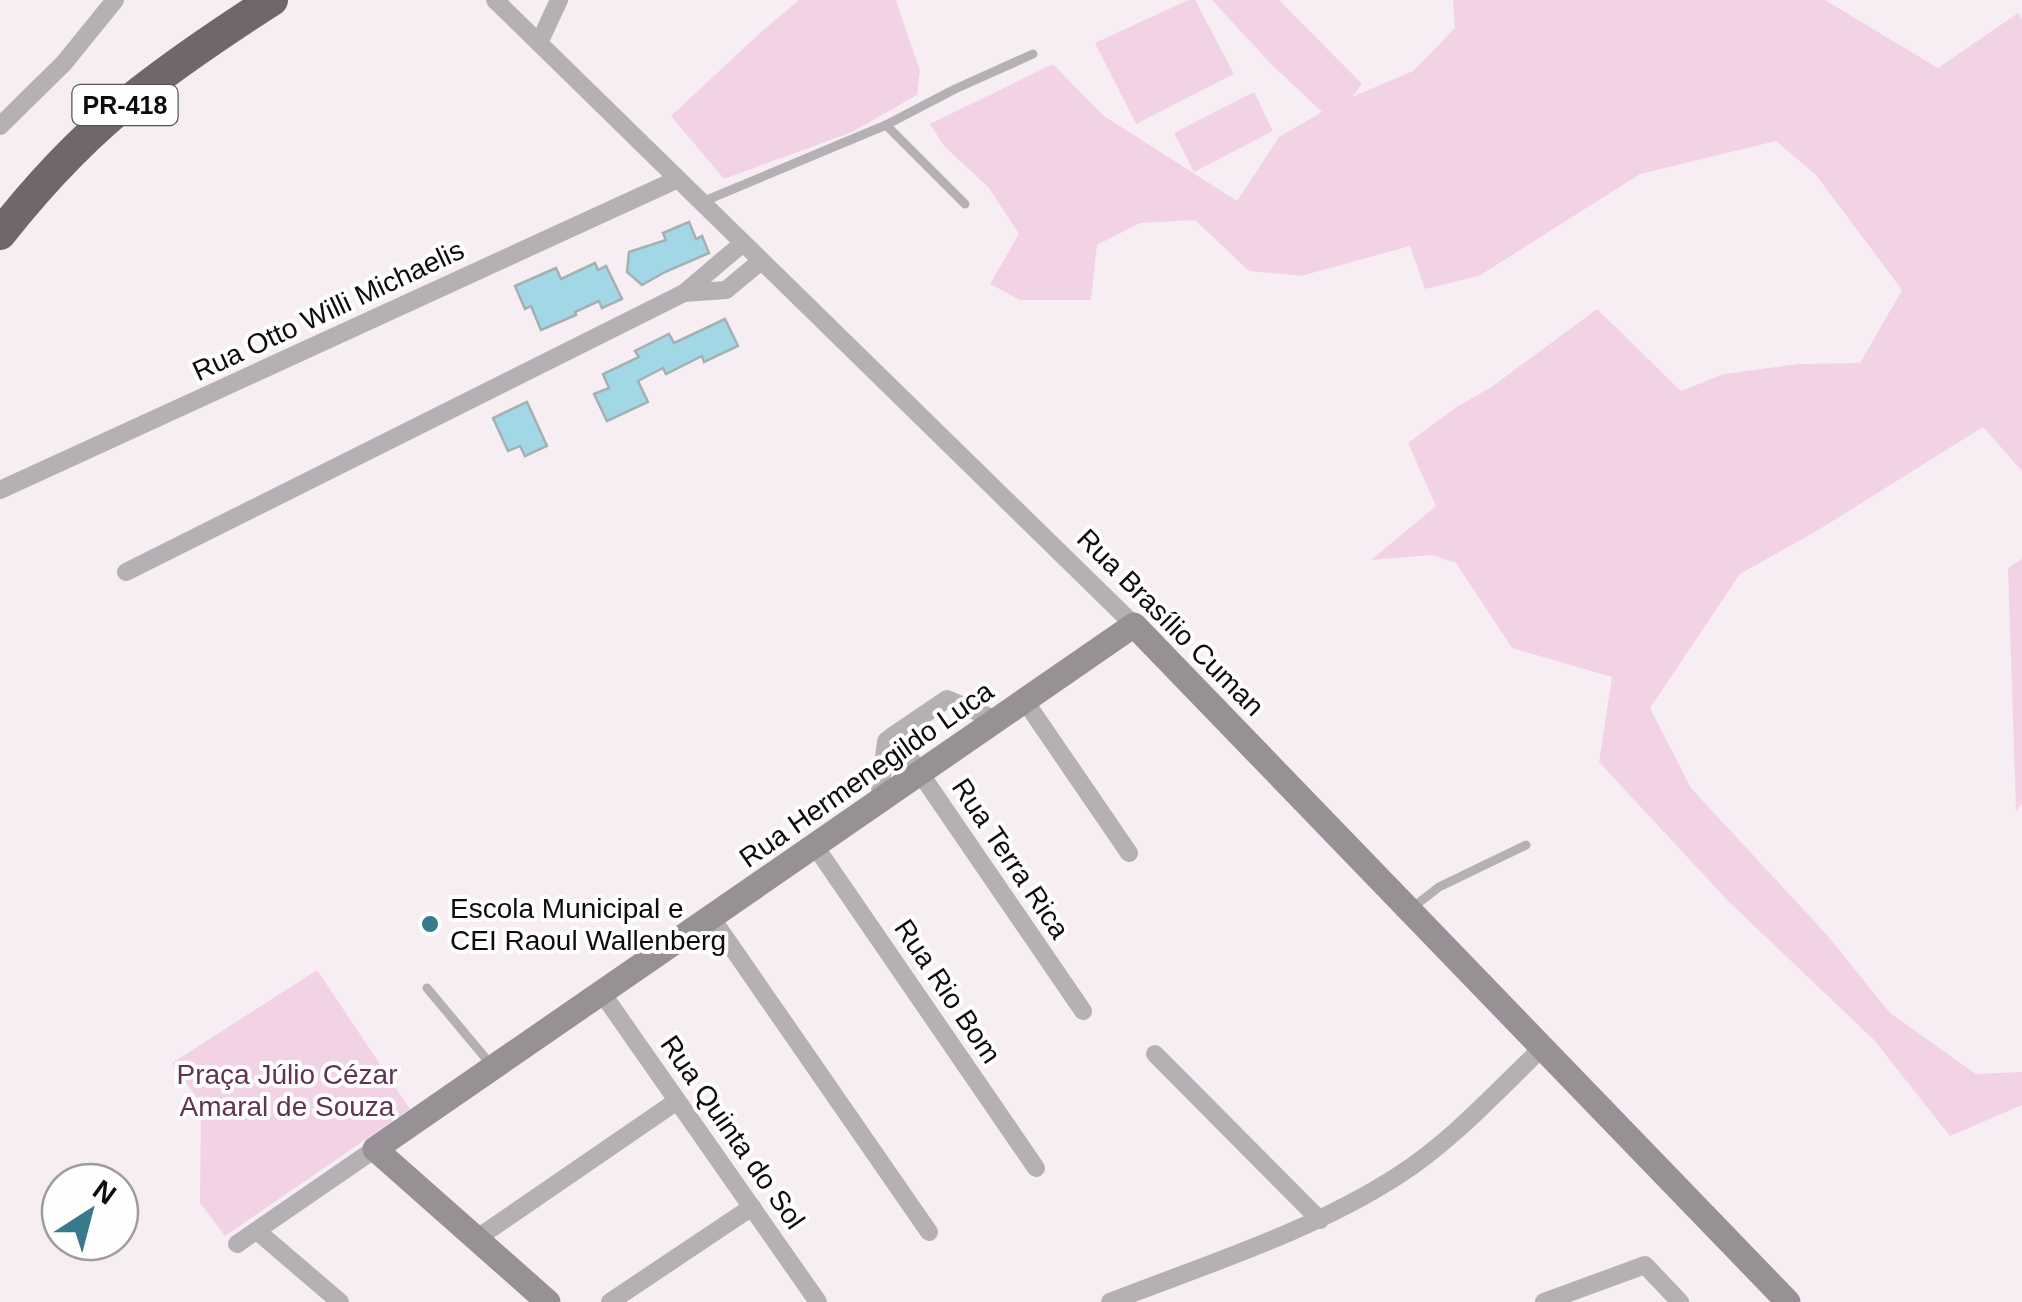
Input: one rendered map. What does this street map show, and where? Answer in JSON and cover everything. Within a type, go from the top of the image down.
[{"type":"highway","name":"PR-418","points":[[0,234],[76,148],[129,101],[272,0]]},
{"type":"street","points":[[0,126],[64,62],[114,0]]},
{"type":"street","name":"Rua Brasílio Cuman","points":[[495,0],[1134,625],[1788,1302]]},
{"type":"street","points":[[539,43],[559,0]]},
{"type":"street","name":"Rua Otto Willi Michaelis","points":[[0,490],[678,179]]},
{"type":"street","points":[[126,572],[684,293],[743,242]]},
{"type":"street","points":[[684,293],[726,290],[762,261]]},
{"type":"street","name":"Rua Hermenegildo Luca","points":[[237,1244],[1134,625]]},
{"type":"street","points":[[879,801],[886,741],[894,735],[947,699],[997,720]]},
{"type":"street","points":[[1025,700],[1129,853]]},
{"type":"street","name":"Rua Terra Rica","points":[[894,735],[1083,1011]]},
{"type":"street","name":"Rua Rio Bom","points":[[815,846],[1036,1168]]},
{"type":"street","points":[[710,918],[929,1232]]},
{"type":"street","name":"Rua Quinta do Sol","points":[[602,992],[818,1302]]},
{"type":"street","points":[[1110,1302],[1320,1220],[1400,1174],[1452,1134],[1542,1047]]},
{"type":"street","points":[[1154,1054],[1320,1220]]},
{"type":"street","points":[[476,1239],[678,1101]]},
{"type":"street","points":[[375,1149],[548,1302]]},
{"type":"street","points":[[610,1302],[752,1207]]},
{"type":"street","points":[[257,1231],[340,1302]]},
{"type":"street","points":[[1544,1302],[1644,1265],[1680,1302]]},
{"type":"lane","points":[[702,202],[886,125],[1033,54]]},
{"type":"lane","points":[[886,125],[965,204]]},
{"type":"lane","points":[[1410,910],[1439,887],[1526,845]]},
{"type":"lane","points":[[427,988],[493,1068]]},
{"type":"green space","points":[[799,0],[896,0],[920,71],[917,95],[852,132],[724,179],[671,116]]},
{"type":"green space","points":[[1195,0],[1234,74],[1136,124],[1095,43]]},
{"type":"green space","points":[[1212,0],[1279,0],[1362,84],[1352,97],[1413,71],[1455,28],[1453,0],[1825,0],[1938,68],[2018,13],[2022,19],[2022,471],[1983,427],[1740,574],[1650,708],[1691,788],[1827,935],[1890,1013],[1976,1074],[2022,1072],[2022,1105],[1950,1136],[1874,1040],[1728,901],[1599,762],[1612,677],[1512,648],[1456,563],[1432,555],[1371,560],[1436,506],[1408,443],[1597,309],[1681,391],[1724,374],[1799,364],[1860,363],[1902,290],[1816,175],[1776,141],[1640,174],[1479,276],[1425,289],[1410,246],[1301,276],[1249,271],[1195,220],[1140,223],[1097,245],[1091,300],[1020,300],[990,284],[1019,234],[989,188],[944,146],[930,124],[1053,64],[1104,116],[1237,201],[1279,137],[1322,112]]},
{"type":"green space","points":[[1254,92],[1273,131],[1194,172],[1174,133]]},
{"type":"green space","points":[[2022,559],[2022,803],[2016,811],[2008,568]]},
{"type":"green space","name":"Praça Júlio Cézar Amaral de Souza","points":[[317,970],[410,1109],[225,1236],[200,1203],[201,1104],[172,1063]]},
{"type":"building","points":[[689,222],[696,239],[702,236],[709,253],[642,285],[627,272],[629,252],[666,240],[663,233]]},
{"type":"building","points":[[595,263],[598,270],[606,266],[622,299],[602,308],[599,301],[541,330],[531,306],[525,309],[515,286],[556,268],[561,279]]},
{"type":"building","points":[[725,319],[738,346],[704,362],[702,356],[666,374],[663,368],[638,381],[648,402],[607,421],[594,394],[609,388],[603,374],[639,357],[635,351],[669,334],[674,343]]},
{"type":"building","points":[[527,402],[547,446],[525,456],[520,446],[508,451],[493,418]]},
{"type":"place","name":"Escola Municipal e CEI Raoul Wallenberg","points":[[430,924]]}]
